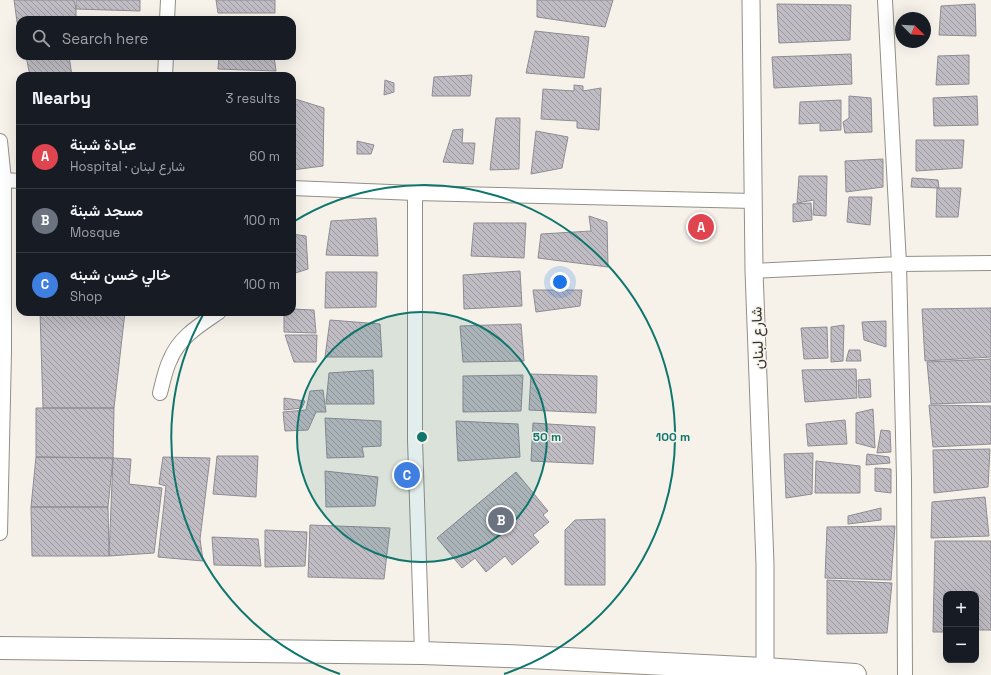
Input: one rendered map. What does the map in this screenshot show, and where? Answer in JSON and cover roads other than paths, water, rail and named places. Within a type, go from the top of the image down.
[{"type":"main road","points":[[0,648],[422,653],[506,656],[765,672],[855,675]]},
{"type":"street","points":[[167,16],[168,0]]},
{"type":"street","name":"شارع لبنان","points":[[751,0],[754,271],[765,564],[765,672]]},
{"type":"street","points":[[885,0],[899,264],[904,478],[905,675]]},
{"type":"street","points":[[165,72],[166,60]]},
{"type":"street","points":[[0,141],[4,180],[4,352],[0,533]]},
{"type":"street","points":[[4,180],[16,180]]},
{"type":"street","points":[[296,188],[415,193],[753,200]]},
{"type":"street","points":[[415,193],[415,440],[422,653]]},
{"type":"street","points":[[754,271],[899,264],[991,263]]},
{"type":"street","points":[[160,393],[170,360],[180,342],[195,328],[213,316]]},
{"type":"place","name":"عيادة شبنة","points":[[701,227]]},
{"type":"place","name":"خالي خسن شبنه","points":[[407,475]]},
{"type":"place","name":"مسجد شبنة","points":[[501,520]]}]
